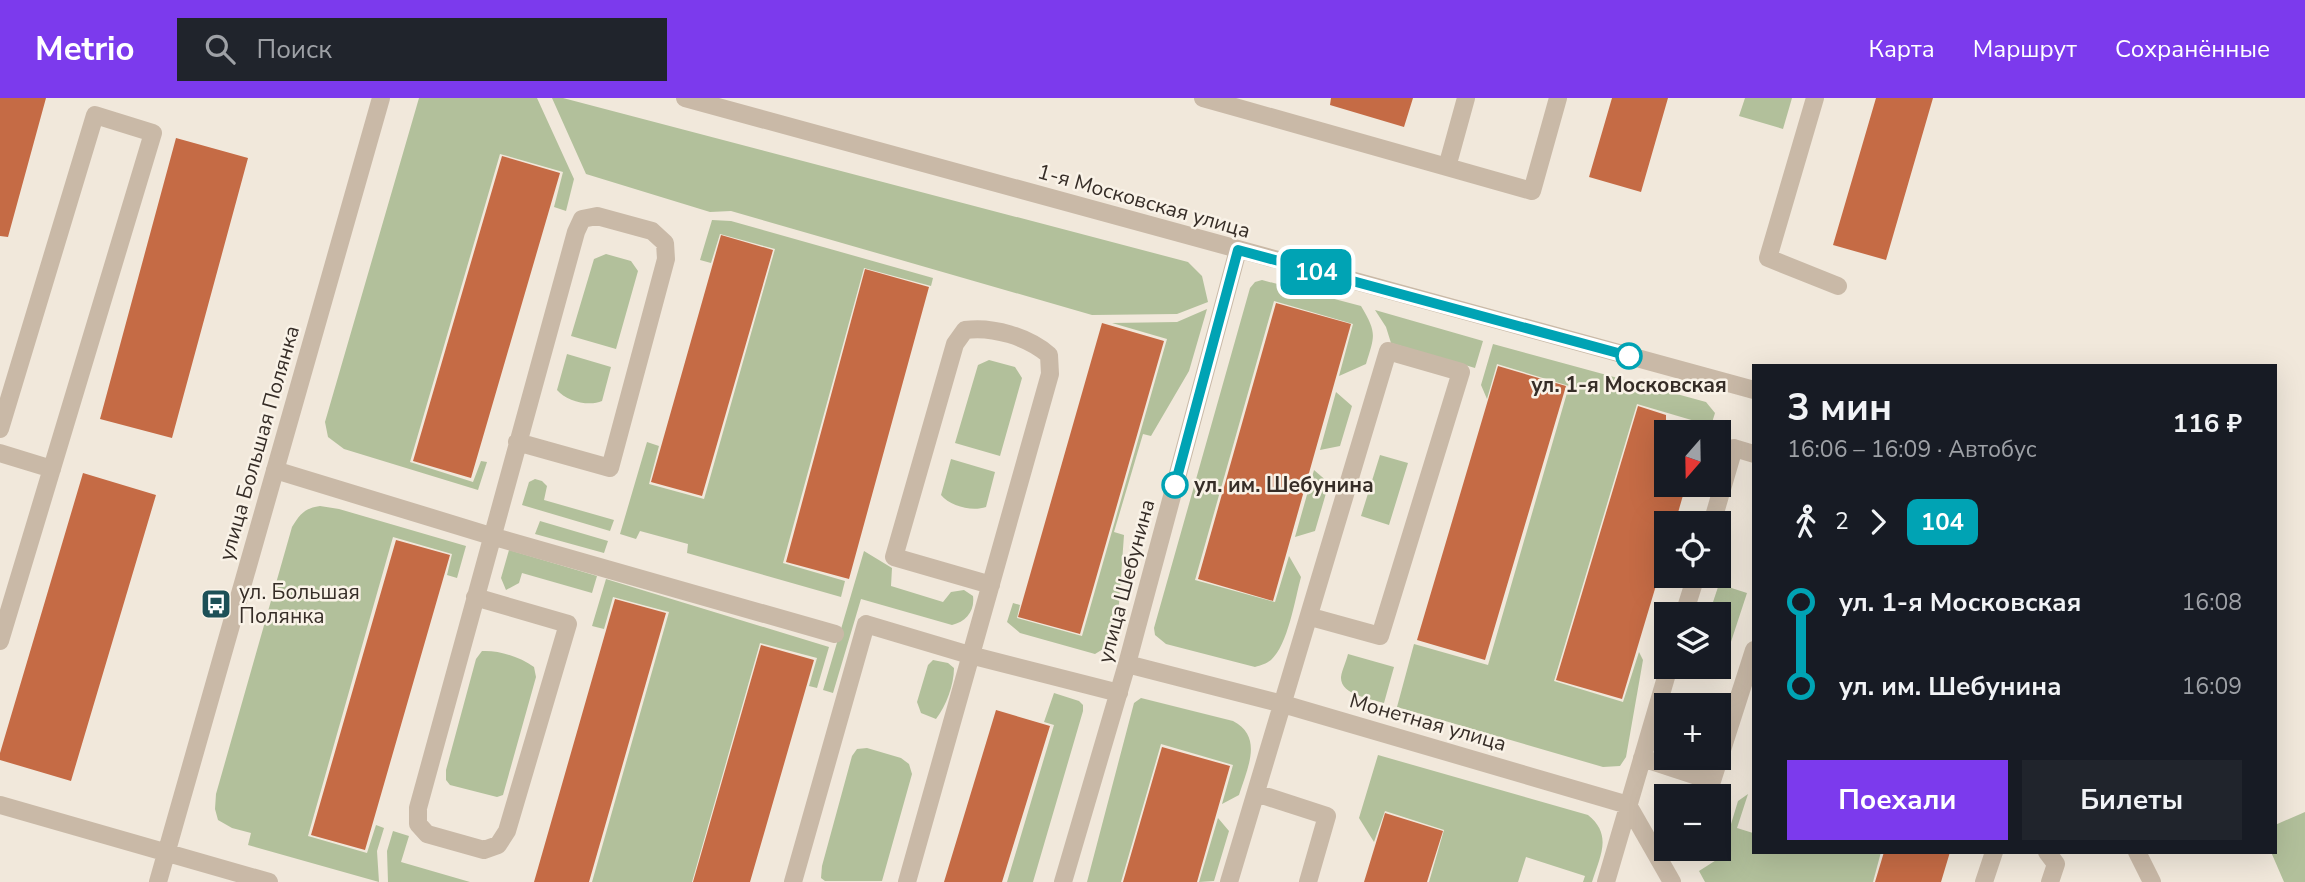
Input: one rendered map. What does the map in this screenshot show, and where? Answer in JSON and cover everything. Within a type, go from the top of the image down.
[{"type":"street","name":"улица Большая Полянка","points":[[158,882],[381,98]]},
{"type":"street","name":"1-я Московская улица","points":[[685,98],[1752,389]]},
{"type":"street","points":[[1203,98],[1532,191],[1558,98]]},
{"type":"street","points":[[1447,167],[1466,98]]},
{"type":"street","points":[[1815,98],[1768,258],[1838,286]]},
{"type":"street","points":[[0,429],[95,115],[153,133],[0,641]]},
{"type":"street","points":[[475,597],[568,624],[506,831],[498,845],[484,850],[427,834],[418,824],[418,808],[491,536],[517,442],[576,233],[582,219],[597,216],[652,231],[665,243],[666,259],[610,468],[517,442]]},
{"type":"street","name":"улица Шебунина","points":[[1063,882],[1128,664],[1238,250]]},
{"type":"street","points":[[906,882],[991,585],[1050,374],[1049,355],[1035,343],[982,328],[965,330],[955,344],[894,557],[991,585]]},
{"type":"street","points":[[1229,882],[1388,351],[1461,372],[1380,636],[1311,617]]},
{"type":"street","points":[[1716,511],[1734,448],[1752,453]]},
{"type":"street","points":[[0,453],[52,469]]},
{"type":"street","points":[[275,470],[491,536],[835,634]]},
{"type":"street","points":[[793,882],[866,624],[1119,693]]},
{"type":"street","points":[[1642,758],[1712,781],[1752,656]]},
{"type":"street","name":"Монетная улица","points":[[1128,664],[1283,704],[1628,805]]},
{"type":"street","points":[[1606,882],[1665,679]]},
{"type":"street","points":[[1256,793],[1327,816],[1308,882]]},
{"type":"street","points":[[0,804],[269,882]]},
{"type":"street","points":[[1628,805],[1672,882]]},
{"type":"street","points":[[1984,882],[1993,854]]},
{"type":"street","points":[[2049,854],[2056,863],[2050,882]]},
{"type":"street","points":[[2138,854],[2152,882]]},
{"type":"green space","points":[[419,98],[537,98],[574,179],[566,211],[554,207],[563,172],[500,154],[410,462],[473,482],[481,461],[487,462],[478,490],[344,449],[328,437],[325,422]]},
{"type":"green space","points":[[552,98],[563,98],[1188,262],[1202,276],[1208,302],[1177,314],[1092,315],[731,211],[710,212],[586,174]]},
{"type":"green space","points":[[1745,98],[1792,98],[1783,129],[1739,116]]},
{"type":"green space","points":[[712,220],[731,221],[933,278],[931,286],[864,268],[783,563],[845,581],[841,597],[687,553],[688,544],[640,531],[636,539],[620,534],[647,442],[659,446],[649,484],[704,499],[775,249],[720,234],[711,263],[700,260]]},
{"type":"green space","points":[[606,254],[631,261],[638,271],[616,349],[571,336],[594,259]]},
{"type":"green space","points":[[1262,280],[1361,306],[1373,334],[1366,364],[1339,376],[1353,324],[1274,301],[1195,580],[1275,602],[1289,556],[1301,577],[1290,621],[1277,653],[1269,661],[1255,667],[1166,644],[1155,635],[1154,628],[1250,288],[1255,282]]},
{"type":"green space","points":[[1207,309],[1189,371],[1151,436],[1143,434],[1114,532],[1124,535],[1119,604],[1108,646],[1095,654],[1020,633],[1007,622],[1013,603],[1020,605],[1017,618],[1082,636],[1167,339],[1112,323],[1177,322]]},
{"type":"green space","points":[[1375,310],[1483,341],[1475,368],[1391,343],[1386,327]]},
{"type":"green space","points":[[1493,344],[1706,402],[1715,413],[1713,420],[1691,420],[1637,404],[1554,681],[1623,702],[1639,652],[1643,660],[1626,757],[1620,766],[1603,767],[1397,707],[1414,644],[1488,665],[1569,386],[1497,364],[1487,399],[1481,385]]},
{"type":"green space","points":[[567,354],[611,367],[602,401],[578,402],[557,390]]},
{"type":"green space","points":[[989,360],[1015,367],[1022,378],[1000,456],[955,443],[978,365]]},
{"type":"green space","points":[[1336,392],[1352,406],[1340,446],[1320,450]]},
{"type":"green space","points":[[1380,455],[1408,463],[1389,525],[1361,516]]},
{"type":"green space","points":[[951,459],[995,472],[986,507],[962,507],[941,495]]},
{"type":"green space","points":[[1314,470],[1329,483],[1315,531],[1295,537]]},
{"type":"green space","points":[[535,479],[547,486],[544,500],[614,520],[610,531],[522,505],[529,482]]},
{"type":"green space","points":[[320,506],[339,509],[466,546],[457,578],[447,575],[452,554],[393,537],[308,836],[367,853],[376,825],[384,828],[377,851],[379,882],[248,845],[251,833],[232,828],[218,820],[215,809],[216,794],[292,527],[303,512]]},
{"type":"green space","points":[[540,521],[608,541],[604,553],[535,534]]},
{"type":"green space","points":[[509,550],[597,576],[592,593],[522,573],[519,583],[506,590],[501,578]]},
{"type":"green space","points":[[864,551],[892,568],[891,586],[943,602],[951,592],[964,590],[973,596],[973,606],[965,618],[952,625],[861,599],[833,693],[823,690]]},
{"type":"green space","points":[[606,579],[829,647],[817,688],[809,686],[817,658],[760,643],[692,882],[592,882],[669,612],[613,597],[604,629],[592,626]]},
{"type":"green space","points":[[1718,588],[1731,588],[1747,593],[1731,642],[1731,602],[1713,602]]},
{"type":"green space","points":[[482,651],[502,653],[522,660],[534,667],[536,677],[503,795],[497,797],[450,785],[446,780],[446,770],[476,659]]},
{"type":"green space","points":[[1348,654],[1394,667],[1384,703],[1357,695],[1345,688],[1341,677]]},
{"type":"green space","points":[[933,660],[948,663],[954,668],[949,695],[936,719],[921,713],[917,702],[928,665]]},
{"type":"green space","points":[[1054,693],[1079,701],[1083,705],[1083,711],[1033,882],[1007,882],[1054,725],[1044,722]]},
{"type":"green space","points":[[1141,698],[1233,721],[1248,736],[1251,745],[1246,775],[1239,795],[1222,804],[1233,765],[1161,744],[1121,882],[1087,882],[1134,703]]},
{"type":"green space","points":[[867,748],[901,758],[909,764],[912,774],[882,881],[825,881],[821,878],[822,866],[852,756],[857,749]]},
{"type":"green space","points":[[1378,755],[1588,815],[1596,823],[1602,838],[1601,855],[1592,882],[1583,882],[1585,876],[1526,857],[1518,882],[1429,882],[1444,830],[1385,811],[1374,842],[1359,818]]},
{"type":"green space","points":[[1748,794],[1737,828],[1752,833],[1752,854],[1880,854],[1873,882],[1705,882],[1699,871],[1715,861],[1731,861],[1731,824],[1738,801]]},
{"type":"green space","points":[[2305,812],[2305,882],[2284,882],[2272,854],[2277,854],[2277,824]]},
{"type":"green space","points":[[1218,818],[1229,831],[1214,881],[1199,882]]},
{"type":"green space","points":[[393,831],[409,836],[401,862],[470,882],[388,882],[387,851]]},
{"type":"building","points":[[0,98],[46,98],[8,237],[0,236]]},
{"type":"building","points":[[1331,98],[1413,98],[1404,127],[1330,105]]},
{"type":"building","points":[[1612,98],[1668,98],[1641,192],[1589,177]]},
{"type":"building","points":[[1876,98],[1933,98],[1886,260],[1833,245]]},
{"type":"building","points":[[176,138],[248,158],[172,438],[100,419]]},
{"type":"building","points":[[502,156],[560,173],[471,478],[413,461]]},
{"type":"building","points":[[721,235],[773,250],[702,496],[651,482]]},
{"type":"building","points":[[865,269],[929,287],[849,579],[786,562]]},
{"type":"building","points":[[1276,303],[1351,324],[1273,601],[1198,579]]},
{"type":"building","points":[[1102,323],[1164,341],[1080,634],[1018,617]]},
{"type":"building","points":[[1498,366],[1566,386],[1485,660],[1417,640]]},
{"type":"building","points":[[1638,406],[1666,415],[1666,420],[1654,420],[1654,497],[1683,497],[1678,511],[1654,511],[1655,588],[1622,699],[1556,680]]},
{"type":"building","points":[[83,473],[156,495],[71,781],[0,760],[0,753]]},
{"type":"building","points":[[396,540],[450,555],[365,850],[311,835]]},
{"type":"building","points":[[615,599],[666,613],[589,882],[534,882]]},
{"type":"building","points":[[761,645],[814,660],[750,882],[693,882]]},
{"type":"building","points":[[996,710],[1050,726],[1002,882],[944,882]]},
{"type":"building","points":[[1162,747],[1230,766],[1197,882],[1123,882]]},
{"type":"building","points":[[1385,813],[1443,831],[1427,882],[1364,882]]},
{"type":"building","points":[[1883,854],[1949,854],[1941,882],[1875,882]]},
{"type":"bus line","name":"104","points":[[1175,485],[1238,250],[1629,356]]},
{"type":"place","name":"ул. 1-я Московская","points":[[1629,356]]},
{"type":"place","name":"ул. им. Шебунина","points":[[1175,485]]},
{"type":"place","name":"ул. Большая Полянка","points":[[216,604]]}]
